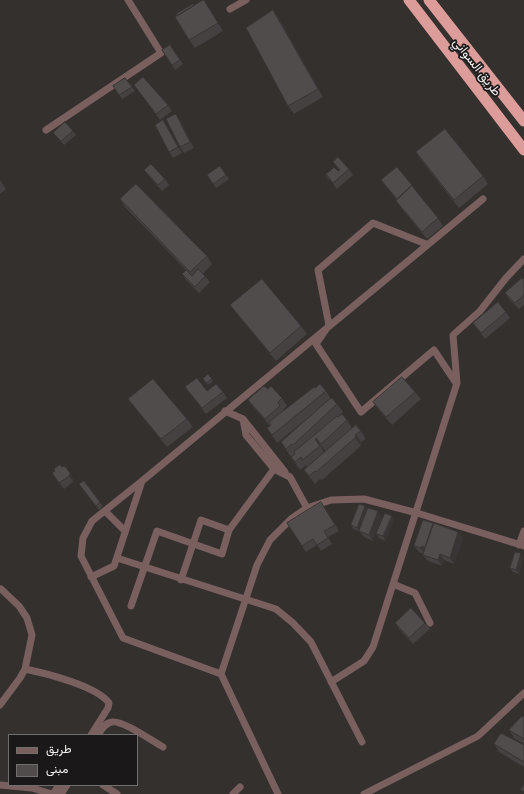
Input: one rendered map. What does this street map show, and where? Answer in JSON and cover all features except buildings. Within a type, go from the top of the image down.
[{"type":"highway","name":"طريق السواني","points":[[409,0],[524,150]]},
{"type":"highway","name":"طريق السواني","points":[[429,0],[524,121]]},
{"type":"street","points":[[46,130],[161,53],[128,0]]},
{"type":"street","points":[[230,9],[246,0]]},
{"type":"street","points":[[221,674],[122,638],[81,556],[83,538],[92,522],[426,244],[483,199]]},
{"type":"street","points":[[426,244],[373,223],[318,270],[329,325],[316,344],[361,412],[434,350],[456,383]]},
{"type":"street","points":[[331,682],[364,661],[372,647],[416,513],[456,383],[453,335],[480,311],[524,259]]},
{"type":"street","points":[[225,412],[243,419],[277,464],[290,477],[307,508]]},
{"type":"street","points":[[243,419],[246,435],[274,469],[290,477]]},
{"type":"street","points":[[131,606],[157,531],[222,554],[229,530],[274,469]]},
{"type":"street","points":[[91,577],[114,566],[142,480]]},
{"type":"street","points":[[278,794],[221,674],[257,565],[270,540],[291,519],[307,508],[331,500],[364,500],[416,513],[522,546],[524,531]]},
{"type":"street","points":[[105,511],[125,532]]},
{"type":"street","points":[[181,580],[192,543],[201,520],[229,530]]},
{"type":"street","points":[[117,558],[181,580],[276,609],[293,623],[310,642],[362,742]]},
{"type":"street","points":[[393,584],[415,593],[430,622]]},
{"type":"street","points":[[0,705],[20,678],[25,668],[32,634],[27,618],[19,606],[1,589]]},
{"type":"street","points":[[25,668],[64,678],[98,693],[107,700],[109,703],[108,708],[92,734]]},
{"type":"street","points":[[364,794],[478,736],[524,693]]},
{"type":"street","points":[[99,734],[103,727],[111,722],[120,723],[162,747]]},
{"type":"street","points":[[11,786],[32,788],[53,794]]},
{"type":"street","points":[[105,786],[117,794]]},
{"type":"street","points":[[234,794],[240,787]]}]
